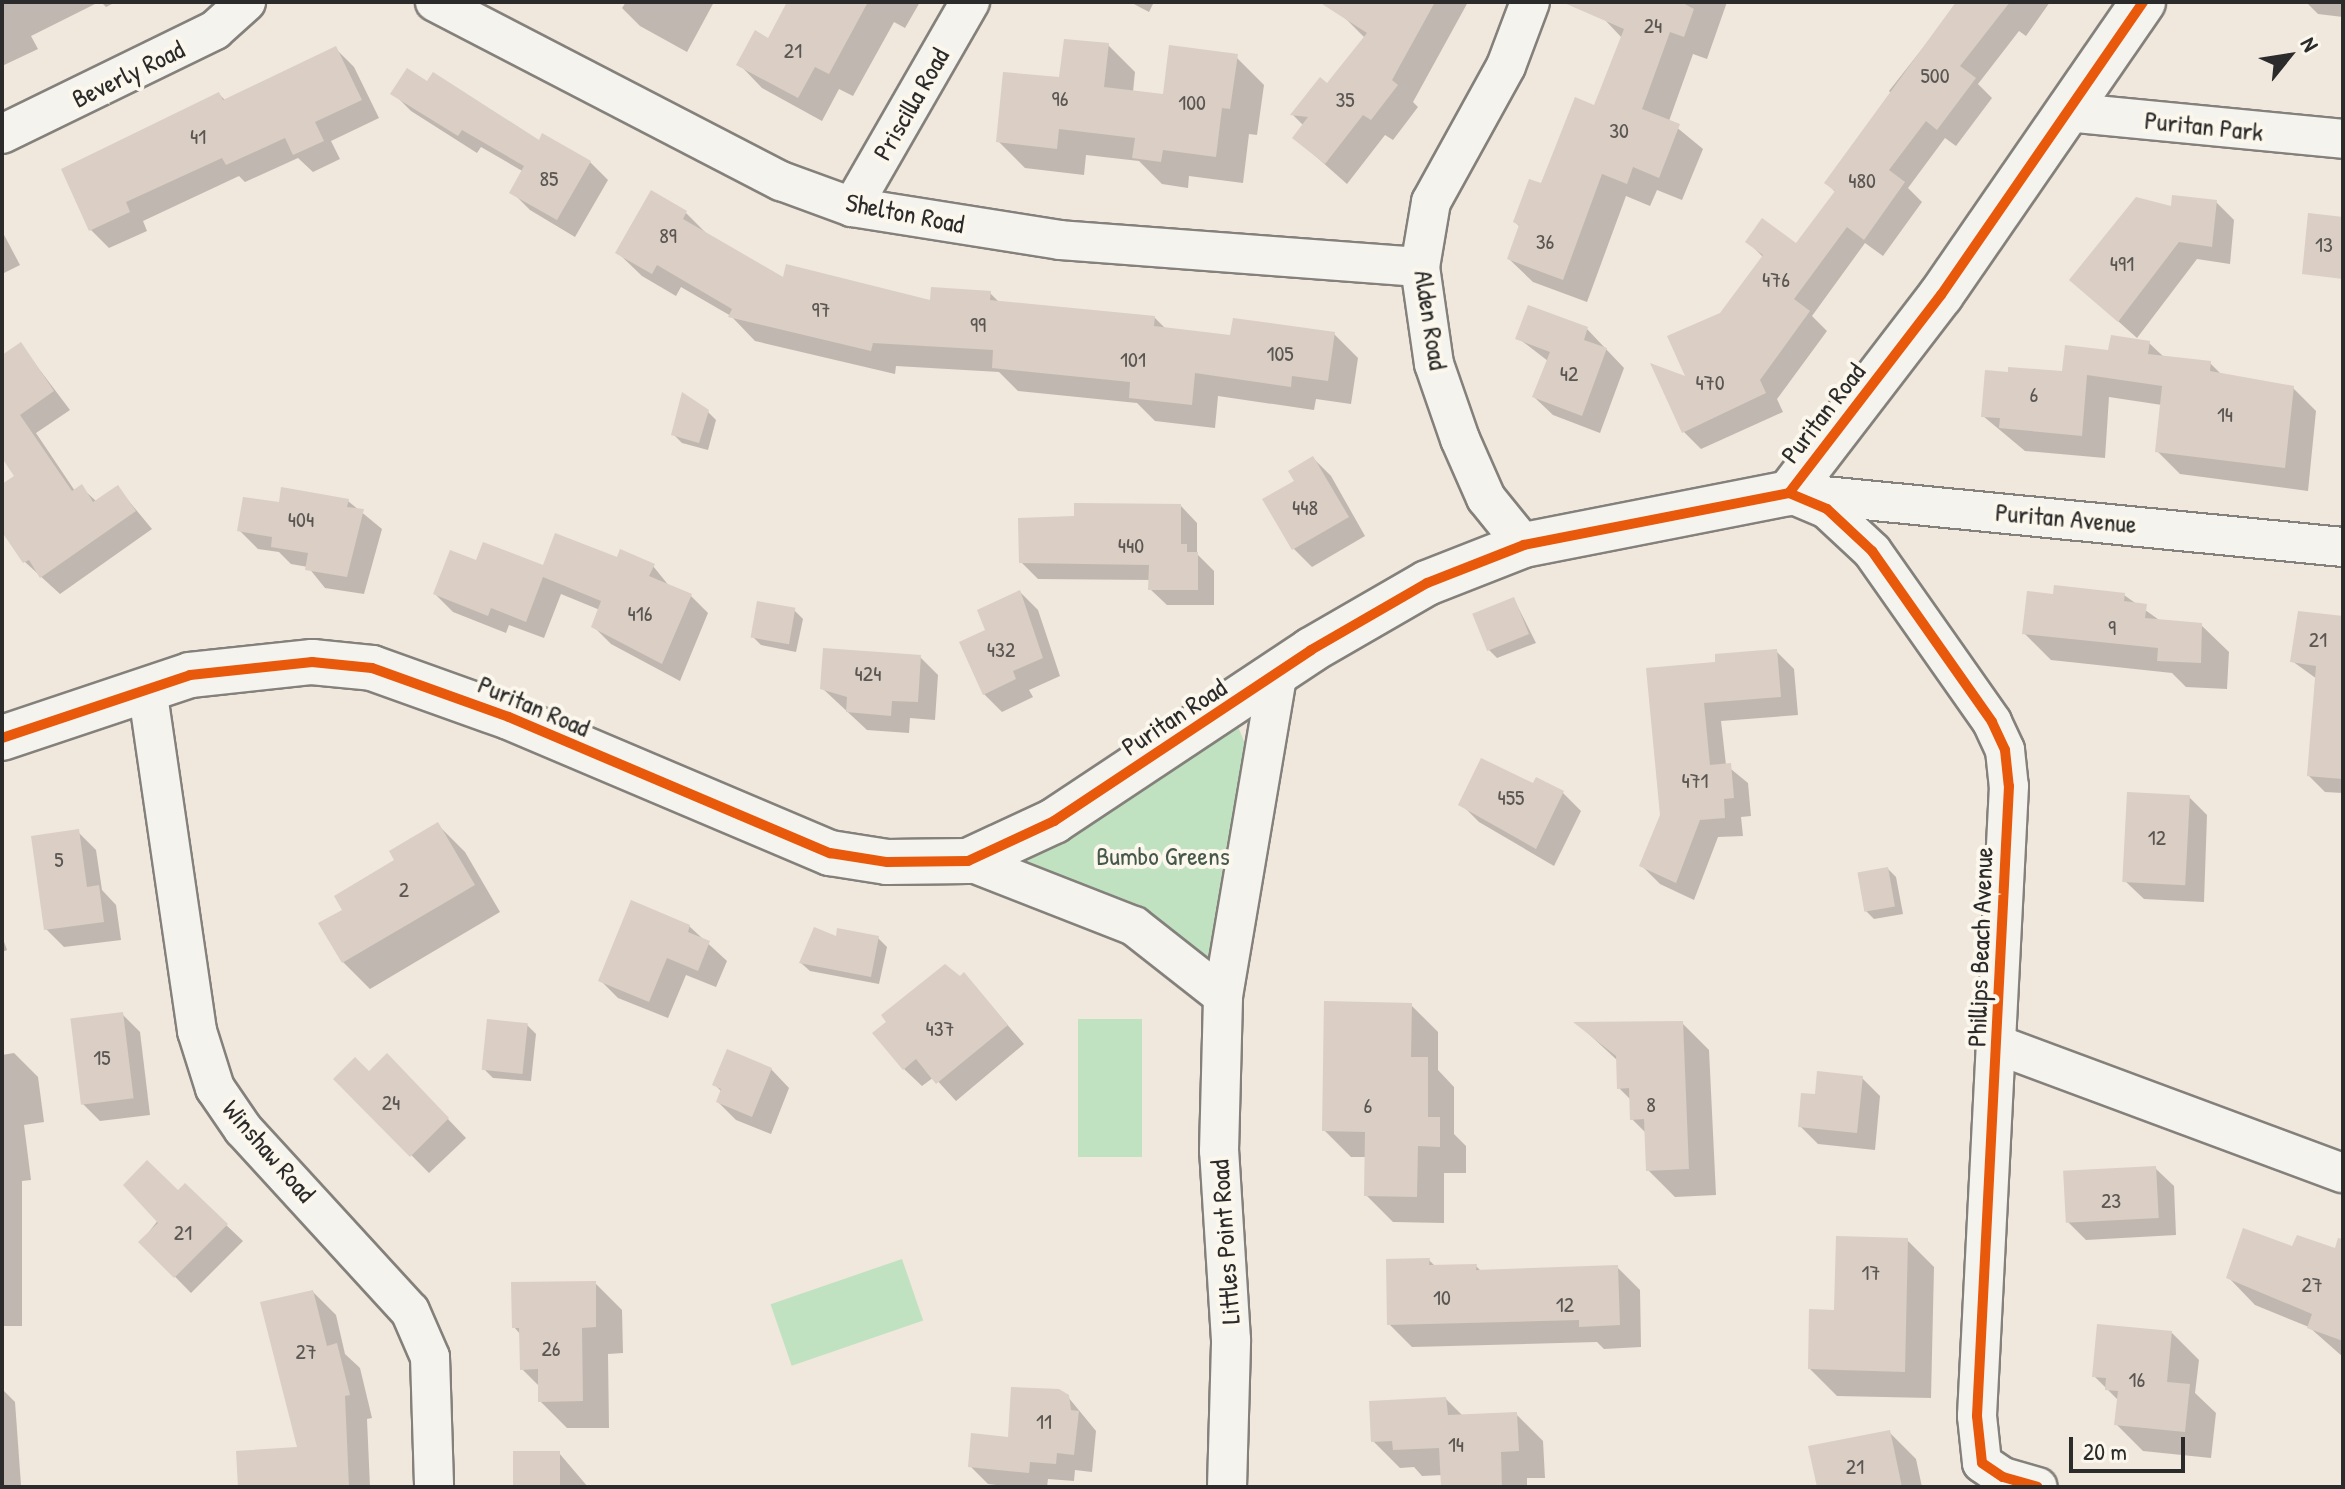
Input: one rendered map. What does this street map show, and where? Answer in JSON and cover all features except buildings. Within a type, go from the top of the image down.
[{"type":"street","name":"Beverly Road","points":[[2,134],[215,30],[246,2]]},
{"type":"street","name":"Shelton Road","points":[[435,2],[781,181],[852,207],[1060,240],[1420,267]]},
{"type":"street","name":"Priscilla Road","points":[[852,207],[970,2]]},
{"type":"street","name":"Alden Road","points":[[1524,545],[1486,498],[1460,439],[1434,364],[1420,267],[1431,202],[1506,66],[1530,2]]},
{"type":"street","name":"Puritan Road","points":[[2,738],[147,688],[226,669],[312,662],[372,668],[509,717],[830,853],[887,862],[968,861],[1054,821],[1277,677],[1311,650],[1427,583],[1524,545],[1789,493],[1941,295],[2143,2]]},
{"type":"street","name":"Puritan Park","points":[[2065,112],[2343,139]]},
{"type":"street","name":"Puritan Avenue","points":[[1789,493],[2343,547]]},
{"type":"street","name":"Phillips Beach Avenue","points":[[1789,493],[1827,509],[1872,551],[1992,722],[2005,750],[2009,786],[1977,1416],[1982,1463],[2021,1482]]},
{"type":"street","name":"Littles Point Road","points":[[1227,1487],[1231,1340],[1219,1151],[1223,996],[1277,677]]},
{"type":"street","name":"Winshaw Road","points":[[147,688],[197,1031],[215,1088],[243,1129],[410,1311],[430,1357],[437,1446],[434,1487]]},
{"type":"street","points":[[968,861],[1134,926],[1223,996]]},
{"type":"street","name":"Phillips Beach Avenue","points":[[1998,1045],[2343,1173]]},
{"type":"green space","name":"Bumbo Greens","points":[[1237,724],[1254,766],[1216,967],[1025,861]]},
{"type":"green space","points":[[1078,1019],[1142,1019],[1142,1157],[1078,1157]]},
{"type":"green space","points":[[902,1259],[923,1320],[792,1366],[771,1304]]},
{"type":"cycle path","points":[[2,738],[190,675],[312,662],[372,668],[509,717],[830,853],[887,862],[968,861],[1054,821],[1311,650],[1427,583],[1524,545],[1789,493],[1941,295],[2143,2]]},
{"type":"cycle path","points":[[1789,493],[1827,509],[1872,551],[1992,722],[2005,750],[2009,786],[1977,1416],[1982,1463],[2003,1477],[2038,1487]]}]
